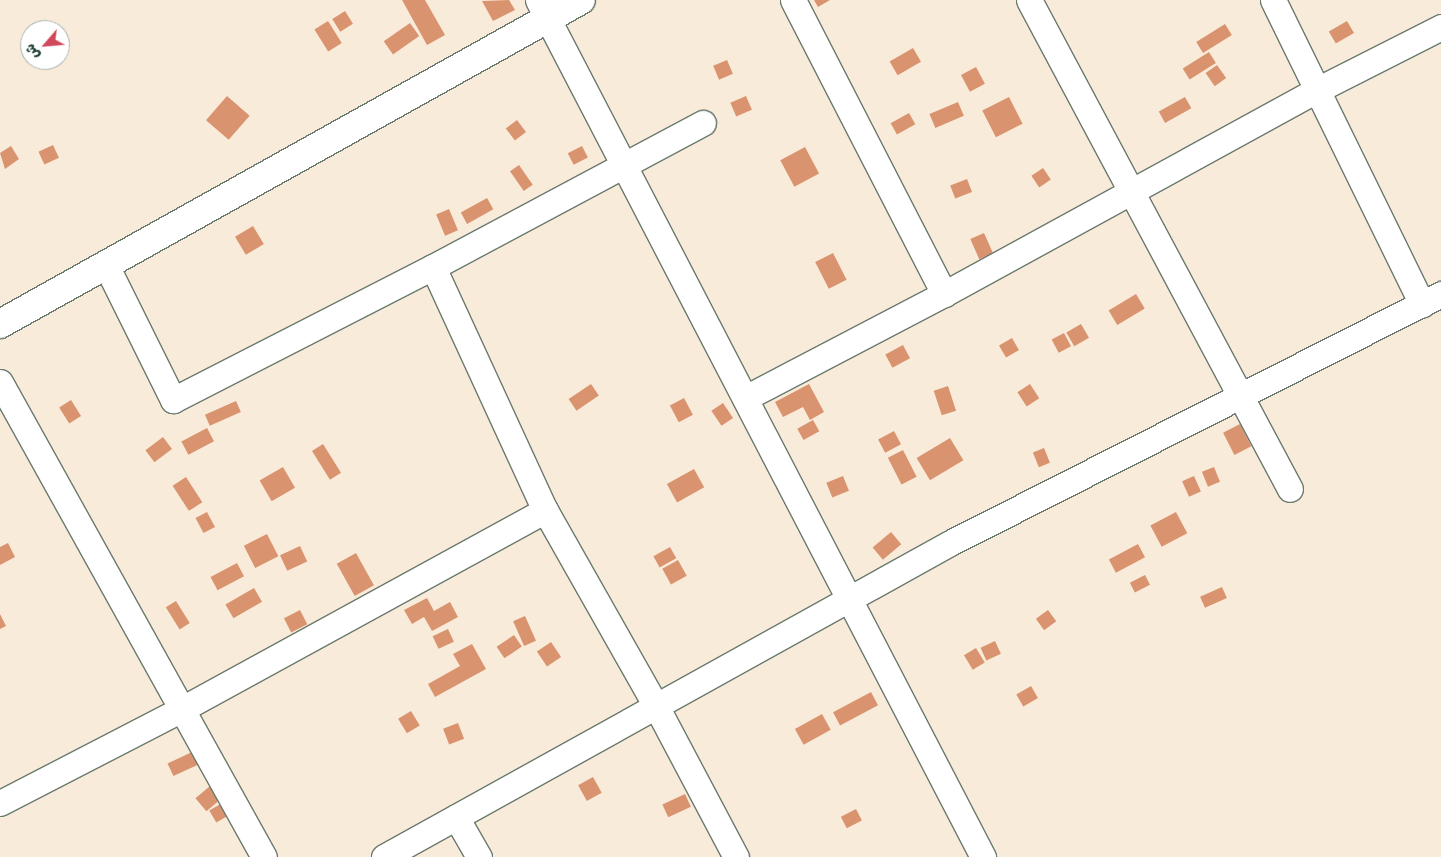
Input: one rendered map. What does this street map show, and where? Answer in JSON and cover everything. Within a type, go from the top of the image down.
[{"type":"main road","points":[[0,324],[106,265],[543,9],[582,0]]},
{"type":"street","points":[[793,0],[944,294]]},
{"type":"street","points":[[1029,0],[1290,489]]},
{"type":"street","points":[[384,857],[950,543],[1432,299],[1318,90],[1273,0]]},
{"type":"street","points":[[543,9],[983,857]]},
{"type":"street","points":[[745,398],[1132,193],[1318,90],[1441,27]]},
{"type":"street","points":[[106,265],[173,400],[433,267],[704,124]]},
{"type":"street","points":[[433,267],[545,510],[656,706],[736,857]]},
{"type":"street","points":[[0,382],[264,857]]},
{"type":"street","points":[[0,803],[182,709],[545,510]]},
{"type":"street","points":[[456,817],[479,857]]},
{"type":"building","points":[[402,0],[425,0],[445,35],[427,45]]},
{"type":"building","points":[[509,0],[515,10],[493,21],[482,1]]},
{"type":"building","points":[[814,0],[830,0],[818,7]]},
{"type":"building","points":[[345,11],[353,24],[340,32],[332,19]]},
{"type":"building","points":[[328,21],[342,43],[328,52],[314,29]]},
{"type":"building","points":[[1347,21],[1354,33],[1336,44],[1329,32]]},
{"type":"building","points":[[410,23],[419,36],[393,54],[384,41]]},
{"type":"building","points":[[1225,24],[1232,35],[1203,53],[1196,42]]},
{"type":"building","points":[[913,48],[921,62],[898,75],[890,62]]},
{"type":"building","points":[[1209,52],[1216,63],[1190,79],[1183,68]]},
{"type":"building","points":[[727,60],[733,74],[719,80],[713,66]]},
{"type":"building","points":[[1217,65],[1226,78],[1215,86],[1206,73]]},
{"type":"building","points":[[976,67],[985,84],[970,92],[961,75]]},
{"type":"building","points":[[227,96],[250,116],[229,140],[206,120]]},
{"type":"building","points":[[746,96],[752,110],[736,116],[730,103]]},
{"type":"building","points":[[1009,97],[1023,124],[996,137],[982,111]]},
{"type":"building","points":[[1185,97],[1191,108],[1165,123],[1159,112]]},
{"type":"building","points":[[958,102],[964,116],[935,128],[929,114]]},
{"type":"building","points":[[909,113],[915,124],[897,135],[891,123]]},
{"type":"building","points":[[517,120],[526,132],[515,140],[506,128]]},
{"type":"building","points":[[53,145],[59,158],[44,164],[38,152]]},
{"type":"building","points":[[11,146],[19,159],[5,169],[0,153]]},
{"type":"building","points":[[582,146],[588,158],[574,165],[568,153]]},
{"type":"building","points":[[805,147],[819,173],[794,187],[780,160]]},
{"type":"building","points":[[519,165],[533,185],[524,191],[510,171]]},
{"type":"building","points":[[1043,168],[1051,180],[1039,187],[1031,176]]},
{"type":"building","points":[[967,179],[972,192],[955,199],[950,185]]},
{"type":"building","points":[[487,198],[493,209],[467,224],[461,213]]},
{"type":"building","points":[[449,209],[458,230],[445,236],[436,214]]},
{"type":"building","points":[[253,226],[264,244],[246,255],[235,237]]},
{"type":"building","points":[[984,233],[993,253],[979,259],[970,239]]},
{"type":"building","points":[[833,253],[847,280],[829,289],[815,262]]},
{"type":"building","points":[[1136,294],[1145,309],[1117,325],[1109,310]]},
{"type":"building","points":[[1081,324],[1089,338],[1074,346],[1066,332]]},
{"type":"building","points":[[1064,333],[1071,346],[1059,353],[1052,340]]},
{"type":"building","points":[[1012,338],[1019,350],[1006,358],[999,346]]},
{"type":"building","points":[[903,345],[910,358],[892,368],[885,354]]},
{"type":"building","points":[[591,384],[599,396],[576,411],[569,399]]},
{"type":"building","points":[[809,384],[824,412],[810,420],[803,407],[783,417],[775,402]]},
{"type":"building","points":[[1030,384],[1039,398],[1027,406],[1017,392]]},
{"type":"building","points":[[948,386],[956,411],[942,415],[934,391]]},
{"type":"building","points":[[684,398],[693,415],[679,422],[670,406]]},
{"type":"building","points":[[71,400],[81,416],[69,424],[59,407]]},
{"type":"building","points":[[236,401],[241,412],[210,426],[205,415]]},
{"type":"building","points":[[723,403],[733,418],[721,426],[711,411]]},
{"type":"building","points":[[813,420],[819,431],[804,440],[797,429]]},
{"type":"building","points":[[1240,424],[1251,446],[1234,455],[1223,433]]},
{"type":"building","points":[[207,428],[214,441],[188,455],[181,442]]},
{"type":"building","points":[[894,431],[901,444],[885,453],[878,439]]},
{"type":"building","points":[[163,437],[172,449],[154,462],[145,450]]},
{"type":"building","points":[[950,438],[963,460],[930,480],[917,458]]},
{"type":"building","points":[[323,444],[341,473],[330,480],[312,451]]},
{"type":"building","points":[[1044,448],[1050,463],[1039,467],[1033,452]]},
{"type":"building","points":[[903,450],[917,477],[901,484],[888,458]]},
{"type":"building","points":[[283,467],[295,488],[272,501],[260,480]]},
{"type":"building","points":[[1214,467],[1220,482],[1208,487],[1202,472]]},
{"type":"building","points":[[694,469],[704,487],[677,502],[667,484]]},
{"type":"building","points":[[843,476],[849,491],[832,498],[826,483]]},
{"type":"building","points":[[1194,476],[1201,492],[1189,497],[1182,481]]},
{"type":"building","points":[[186,477],[202,502],[189,511],[173,486]]},
{"type":"building","points":[[207,512],[215,527],[204,533],[196,518]]},
{"type":"building","points":[[1176,512],[1187,533],[1162,547],[1150,526]]},
{"type":"building","points":[[891,532],[901,544],[883,560],[873,547]]},
{"type":"building","points":[[267,534],[278,556],[255,568],[244,546]]},
{"type":"building","points":[[8,543],[15,557],[0,565],[0,547]]},
{"type":"building","points":[[1138,544],[1145,557],[1116,573],[1109,559]]},
{"type":"building","points":[[300,546],[307,561],[287,571],[280,555]]},
{"type":"building","points":[[670,547],[676,558],[660,568],[653,556]]},
{"type":"building","points":[[356,553],[374,585],[355,596],[337,564]]},
{"type":"building","points":[[678,560],[687,576],[671,584],[662,569]]},
{"type":"building","points":[[237,563],[244,576],[218,590],[211,577]]},
{"type":"building","points":[[1145,575],[1150,585],[1135,593],[1130,583]]},
{"type":"building","points":[[1222,587],[1227,598],[1205,608],[1200,597]]},
{"type":"building","points":[[254,588],[262,602],[233,618],[225,604]]},
{"type":"building","points":[[427,598],[434,611],[450,602],[458,617],[432,631],[424,617],[412,624],[404,610]]},
{"type":"building","points":[[176,601],[190,623],[180,629],[166,607]]},
{"type":"building","points":[[300,610],[307,624],[291,632],[284,618]]},
{"type":"building","points":[[1048,610],[1056,621],[1044,630],[1036,619]]},
{"type":"building","points":[[0,614],[6,626],[0,629]]},
{"type":"building","points":[[525,616],[536,641],[524,646],[513,621]]},
{"type":"building","points":[[448,629],[454,642],[439,649],[433,636]]},
{"type":"building","points":[[514,635],[522,647],[504,658],[497,647]]},
{"type":"building","points":[[995,641],[1001,654],[986,660],[980,648]]},
{"type":"building","points":[[551,642],[561,657],[547,666],[537,652]]},
{"type":"building","points":[[472,644],[486,669],[435,697],[428,684],[460,666],[453,654]]},
{"type":"building","points":[[976,648],[985,663],[973,670],[964,655]]},
{"type":"building","points":[[1031,686],[1038,698],[1023,707],[1016,694]]},
{"type":"building","points":[[871,692],[878,705],[840,725],[833,712]]},
{"type":"building","points":[[411,711],[420,726],[407,733],[398,719]]},
{"type":"building","points":[[822,714],[831,730],[804,745],[795,729]]},
{"type":"building","points":[[458,723],[464,739],[449,745],[443,729]]},
{"type":"building","points":[[192,752],[198,765],[173,776],[168,763]]},
{"type":"building","points":[[593,777],[602,793],[587,801],[578,785]]},
{"type":"building","points":[[210,786],[221,799],[206,811],[195,798]]},
{"type":"building","points":[[685,794],[691,807],[668,817],[662,805]]},
{"type":"building","points":[[224,802],[231,814],[216,823],[209,810]]},
{"type":"building","points":[[856,809],[862,821],[847,828],[841,817]]}]
